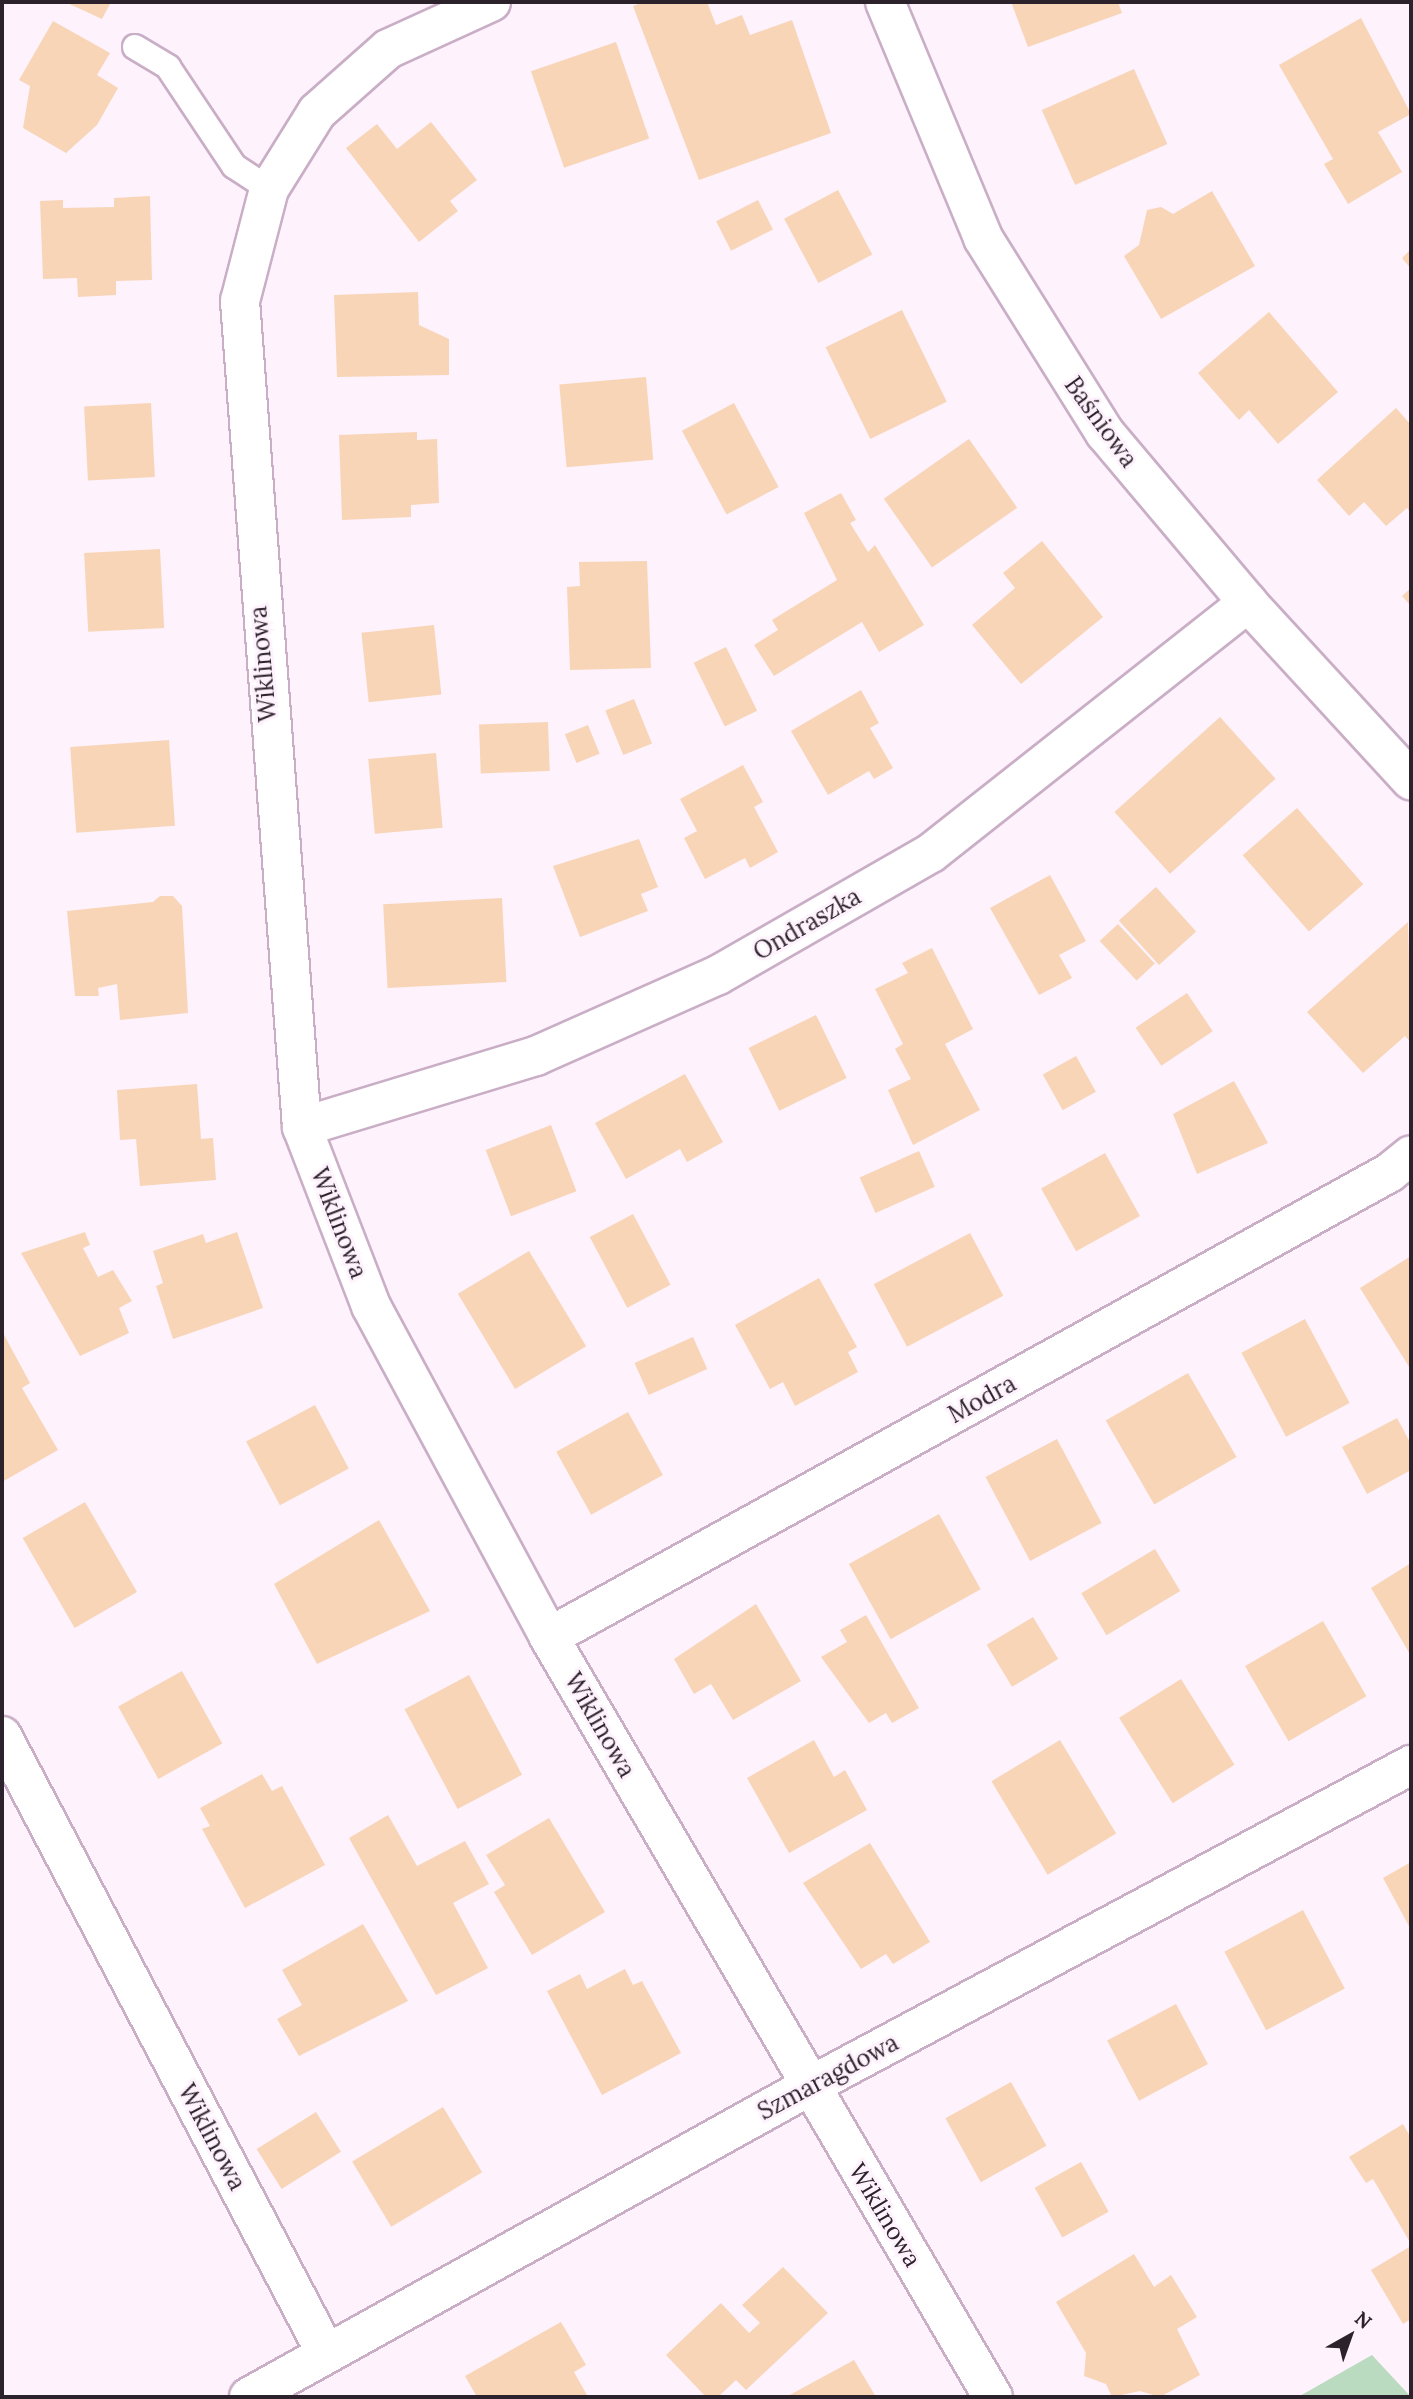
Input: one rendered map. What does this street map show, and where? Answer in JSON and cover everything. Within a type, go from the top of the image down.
[{"type":"street","name":"Wiklinowa","points":[[491,2],[388,49],[317,112],[269,189],[240,301],[302,1127],[371,1306],[549,1637],[808,2087],[993,2397]]},
{"type":"street","name":"Baśniowa","points":[[885,2],[983,238],[1105,433],[1248,603],[1411,780]]},
{"type":"street","name":"Ondraszka","points":[[302,1127],[536,1056],[718,975],[931,853],[1248,603]]},
{"type":"street","name":"Modra","points":[[549,1637],[1389,1173],[1411,1155]]},
{"type":"street","name":"Wiklinowa","points":[[2,1736],[326,2353]]},
{"type":"street","name":"Szmaragdowa","points":[[249,2397],[808,2087],[1411,1765]]},
{"type":"lane","points":[[135,47],[168,67],[234,166],[269,189]]},
{"type":"green space","points":[[1372,2355],[1411,2397],[1298,2397]]},
{"type":"building","points":[[65,2],[111,2],[102,19]]},
{"type":"building","points":[[644,2],[707,2],[716,25],[742,15],[750,35],[792,20],[831,133],[699,180],[633,6]]},
{"type":"building","points":[[1011,2],[1118,2],[1122,13],[1028,47]]},
{"type":"building","points":[[1361,18],[1411,114],[1378,132],[1402,172],[1348,204],[1324,164],[1333,159],[1279,65]]},
{"type":"building","points":[[53,21],[110,53],[97,75],[118,88],[97,125],[66,153],[23,128],[30,86],[19,80]]},
{"type":"building","points":[[616,42],[649,138],[564,168],[531,71]]},
{"type":"building","points":[[1134,69],[1167,144],[1075,185],[1042,110]]},
{"type":"building","points":[[431,122],[477,180],[450,201],[458,211],[419,242],[346,148],[377,124],[397,149]]},
{"type":"building","points":[[838,190],[872,254],[818,283],[784,219]]},
{"type":"building","points":[[1212,191],[1255,266],[1161,319],[1124,256],[1139,245],[1147,210],[1161,207],[1173,214]]},
{"type":"building","points":[[150,196],[152,280],[116,281],[116,295],[78,297],[77,278],[43,279],[40,201],[63,200],[63,208],[114,207],[114,198]]},
{"type":"building","points":[[758,200],[773,229],[731,251],[716,221]]},
{"type":"building","points":[[1411,249],[1411,269],[1402,258]]},
{"type":"building","points":[[418,292],[419,325],[449,339],[449,375],[337,377],[334,295]]},
{"type":"building","points":[[902,310],[947,402],[870,439],[826,347]]},
{"type":"building","points":[[1269,312],[1338,392],[1278,444],[1249,410],[1239,420],[1198,373]]},
{"type":"building","points":[[646,377],[653,460],[567,467],[559,385]]},
{"type":"building","points":[[151,403],[155,477],[88,480],[84,407]]},
{"type":"building","points":[[734,403],[779,487],[727,515],[682,431]]},
{"type":"building","points":[[1396,408],[1411,425],[1411,513],[1407,508],[1386,526],[1364,502],[1349,516],[1317,480]]},
{"type":"building","points":[[417,432],[417,440],[437,439],[439,503],[411,505],[411,517],[342,520],[339,435]]},
{"type":"building","points":[[969,439],[1017,508],[932,567],[884,499]]},
{"type":"building","points":[[841,493],[856,520],[850,523],[868,552],[875,545],[924,625],[879,652],[862,622],[774,676],[754,645],[778,630],[772,620],[837,580],[804,513]]},
{"type":"building","points":[[1042,541],[1103,617],[1021,684],[972,625],[1015,588],[1003,573]]},
{"type":"building","points":[[160,549],[164,628],[88,632],[84,553]]},
{"type":"building","points":[[647,561],[651,668],[570,670],[567,587],[580,586],[579,562]]},
{"type":"building","points":[[1411,588],[1411,606],[1402,596]]},
{"type":"building","points":[[434,625],[441,695],[369,702],[361,633]]},
{"type":"building","points":[[726,647],[757,711],[725,727],[694,663]]},
{"type":"building","points":[[861,690],[879,723],[870,728],[893,768],[874,779],[869,771],[828,795],[791,731]]},
{"type":"building","points":[[634,699],[652,744],[623,755],[605,711]]},
{"type":"building","points":[[1220,717],[1276,779],[1170,874],[1114,812]]},
{"type":"building","points":[[548,722],[550,771],[481,773],[479,724]]},
{"type":"building","points":[[588,725],[600,754],[576,763],[565,734]]},
{"type":"building","points":[[169,740],[175,826],[76,833],[70,747]]},
{"type":"building","points":[[436,753],[443,828],[375,834],[368,759]]},
{"type":"building","points":[[743,765],[763,802],[754,807],[778,852],[750,868],[745,858],[705,879],[684,838],[697,831],[680,799]]},
{"type":"building","points":[[1297,808],[1363,884],[1309,931],[1243,855]]},
{"type":"building","points":[[639,839],[658,887],[641,894],[648,911],[580,937],[553,866]]},
{"type":"building","points":[[1050,875],[1086,941],[1059,955],[1072,978],[1039,995],[990,908]]},
{"type":"building","points":[[1156,887],[1196,932],[1159,965],[1119,920]]},
{"type":"building","points":[[160,896],[173,896],[182,906],[188,1013],[120,1020],[117,984],[98,988],[99,996],[75,996],[67,911],[153,902]]},
{"type":"building","points":[[502,898],[506,982],[388,988],[383,904]]},
{"type":"building","points":[[1408,922],[1411,1043],[1405,1036],[1363,1073],[1307,1012]]},
{"type":"building","points":[[1118,924],[1155,963],[1137,981],[1100,941]]},
{"type":"building","points":[[932,948],[973,1029],[945,1044],[980,1110],[913,1145],[888,1090],[911,1079],[895,1049],[903,1044],[875,989],[908,973],[902,963]]},
{"type":"building","points":[[1187,993],[1213,1031],[1161,1066],[1136,1028]]},
{"type":"building","points":[[816,1015],[847,1078],[779,1111],[749,1048]]},
{"type":"building","points":[[1076,1056],[1096,1092],[1063,1110],[1043,1074]]},
{"type":"building","points":[[685,1074],[723,1142],[687,1162],[680,1149],[626,1179],[595,1123]]},
{"type":"building","points":[[1234,1081],[1268,1143],[1197,1174],[1173,1114]]},
{"type":"building","points":[[197,1084],[201,1139],[213,1138],[216,1180],[140,1186],[136,1139],[120,1140],[117,1090]]},
{"type":"building","points":[[551,1125],[576,1191],[511,1216],[486,1150]]},
{"type":"building","points":[[919,1151],[935,1187],[875,1213],[860,1177]]},
{"type":"building","points":[[1105,1153],[1140,1216],[1076,1251],[1041,1188]]},
{"type":"building","points":[[633,1214],[671,1285],[627,1308],[590,1237]]},
{"type":"building","points":[[85,1232],[90,1245],[83,1248],[98,1277],[113,1270],[132,1301],[119,1308],[129,1333],[80,1356],[21,1253]]},
{"type":"building","points":[[237,1232],[263,1308],[173,1339],[156,1286],[163,1283],[153,1251],[203,1234],[206,1243]]},
{"type":"building","points":[[970,1233],[1003,1296],[907,1347],[874,1284]]},
{"type":"building","points":[[529,1251],[586,1346],[515,1389],[458,1294]]},
{"type":"building","points":[[1411,1256],[1411,1370],[1360,1288]]},
{"type":"building","points":[[819,1278],[857,1347],[848,1352],[858,1372],[795,1406],[783,1382],[770,1389],[735,1325]]},
{"type":"building","points":[[1305,1319],[1350,1403],[1286,1437],[1241,1353]]},
{"type":"building","points":[[2,1331],[30,1383],[22,1388],[58,1450],[2,1482]]},
{"type":"building","points":[[693,1337],[707,1369],[649,1395],[635,1363]]},
{"type":"building","points":[[1188,1373],[1236,1457],[1154,1505],[1106,1420]]},
{"type":"building","points":[[315,1405],[349,1469],[280,1505],[246,1442]]},
{"type":"building","points":[[628,1412],[663,1475],[591,1515],[556,1452]]},
{"type":"building","points":[[1397,1418],[1411,1444],[1411,1470],[1367,1494],[1342,1447]]},
{"type":"building","points":[[1057,1439],[1102,1523],[1030,1561],[985,1477]]},
{"type":"building","points":[[85,1502],[137,1592],[75,1628],[23,1538]]},
{"type":"building","points":[[939,1514],[981,1589],[891,1639],[849,1564]]},
{"type":"building","points":[[379,1520],[430,1611],[317,1664],[274,1584]]},
{"type":"building","points":[[1155,1549],[1180,1591],[1107,1635],[1081,1593]]},
{"type":"building","points":[[1411,1563],[1411,1656],[1371,1588]]},
{"type":"building","points":[[756,1604],[801,1681],[733,1720],[711,1684],[694,1694],[674,1659]]},
{"type":"building","points":[[866,1615],[919,1708],[892,1723],[886,1713],[869,1723],[821,1657],[847,1642],[840,1630]]},
{"type":"building","points":[[1033,1617],[1058,1659],[1012,1687],[987,1645]]},
{"type":"building","points":[[1323,1621],[1366,1696],[1289,1741],[1245,1666]]},
{"type":"building","points":[[182,1671],[222,1744],[158,1779],[118,1706]]},
{"type":"building","points":[[469,1675],[522,1775],[458,1809],[405,1709]]},
{"type":"building","points":[[1181,1679],[1235,1765],[1173,1803],[1119,1718]]},
{"type":"building","points":[[814,1740],[834,1777],[845,1770],[867,1810],[789,1853],[747,1778]]},
{"type":"building","points":[[1060,1740],[1116,1833],[1048,1875],[991,1781]]},
{"type":"building","points":[[262,1774],[272,1791],[282,1786],[325,1865],[245,1908],[202,1829],[210,1826],[200,1808]]},
{"type":"building","points":[[388,1815],[417,1866],[465,1841],[489,1884],[453,1903],[488,1968],[436,1995],[349,1838]]},
{"type":"building","points":[[549,1818],[605,1912],[532,1955],[494,1892],[505,1885],[486,1855]]},
{"type":"building","points":[[870,1843],[930,1942],[893,1964],[886,1954],[861,1969],[803,1883]]},
{"type":"building","points":[[1411,1862],[1411,1930],[1383,1878]]},
{"type":"building","points":[[1303,1910],[1345,1989],[1266,2030],[1224,1952]]},
{"type":"building","points":[[363,1924],[408,2001],[299,2056],[277,2019],[302,2005],[282,1970]]},
{"type":"building","points":[[625,1969],[633,1985],[642,1981],[681,2053],[602,2095],[547,1991],[580,1974],[587,1989]]},
{"type":"building","points":[[1176,2004],[1208,2064],[1139,2101],[1107,2041]]},
{"type":"building","points":[[1011,2082],[1046,2146],[981,2182],[945,2118]]},
{"type":"building","points":[[443,2107],[482,2172],[391,2227],[352,2162]]},
{"type":"building","points":[[316,2112],[341,2152],[282,2189],[257,2149]]},
{"type":"building","points":[[1403,2124],[1411,2138],[1411,2244],[1373,2179],[1366,2183],[1349,2157]]},
{"type":"building","points":[[1081,2162],[1109,2212],[1062,2238],[1035,2188]]},
{"type":"building","points":[[1411,2246],[1411,2319],[1403,2324],[1371,2270]]},
{"type":"building","points":[[1134,2254],[1154,2287],[1171,2275],[1197,2317],[1177,2329],[1200,2375],[1160,2397],[1140,2391],[1112,2397],[1106,2384],[1084,2376],[1086,2353],[1056,2302]]},
{"type":"building","points":[[783,2267],[828,2313],[746,2390],[736,2380],[718,2397],[706,2397],[666,2355],[721,2303],[749,2333],[760,2323],[742,2305]]},
{"type":"building","points":[[561,2322],[586,2365],[574,2372],[588,2397],[477,2397],[465,2376]]},
{"type":"building","points":[[854,2360],[876,2397],[786,2397]]}]
